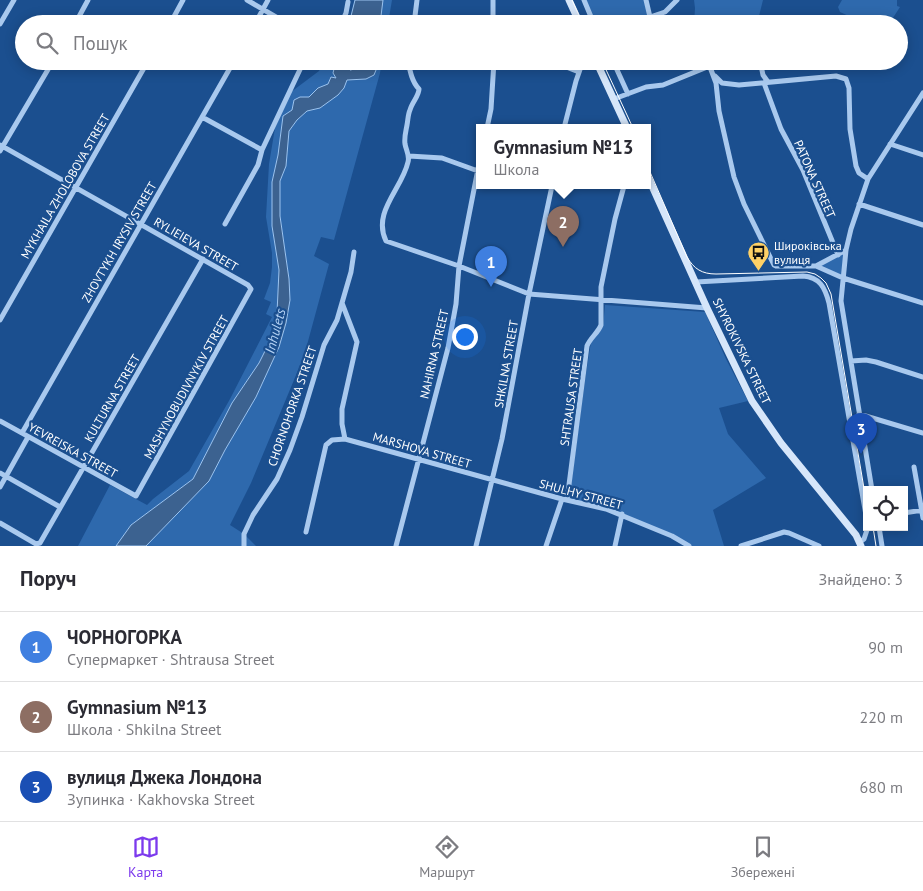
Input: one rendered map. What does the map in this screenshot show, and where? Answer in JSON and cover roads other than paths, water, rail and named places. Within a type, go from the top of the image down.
[{"type":"main road","points":[[569,0],[576,15]]},
{"type":"main road","points":[[600,70],[624,124]]},
{"type":"main road","name":"SHYROKIVSKA STREET","points":[[651,183],[743,384],[781,443],[856,535],[860,544]]},
{"type":"street","points":[[0,24],[14,0]]},
{"type":"street","points":[[79,15],[88,0]]},
{"type":"street","points":[[175,15],[183,0]]},
{"type":"street","points":[[247,0],[273,15]]},
{"type":"street","points":[[260,15],[268,0]]},
{"type":"street","points":[[415,15],[417,0]]},
{"type":"street","points":[[493,0],[494,15]]},
{"type":"street","points":[[584,0],[590,15]]},
{"type":"street","points":[[646,0],[650,15]]},
{"type":"street","points":[[656,15],[665,12],[677,0]]},
{"type":"street","points":[[345,15],[348,2]]},
{"type":"street","points":[[1,147],[48,70]]},
{"type":"street","name":"MYKHAILA ZHOLOBOVA STREET","points":[[0,320],[143,70]]},
{"type":"street","name":"ZHOVTYKH IRYSIV STREET","points":[[22,433],[229,70]]},
{"type":"street","points":[[225,224],[258,165],[262,150],[300,70]]},
{"type":"street","points":[[410,70],[419,92],[410,110],[407,122],[405,141],[408,164],[402,180],[389,201],[384,214],[383,234],[386,241],[459,266],[529,294],[707,308]]},
{"type":"street","points":[[488,124],[491,109],[493,70]]},
{"type":"street","points":[[565,124],[579,72],[574,70]]},
{"type":"street","points":[[617,70],[628,94]]},
{"type":"street","points":[[614,99],[646,87],[663,85],[702,70]]},
{"type":"street","points":[[711,70],[716,83],[719,112],[734,177],[744,204],[776,266],[816,266],[843,278],[923,303]]},
{"type":"street","name":"PATONA STREET","points":[[762,70],[781,129],[803,170],[838,255]]},
{"type":"street","points":[[713,74],[718,80],[730,84],[766,83],[842,76],[846,79],[849,88],[850,129],[856,166],[859,173],[868,179]]},
{"type":"street","points":[[871,486],[841,301],[846,250],[868,179],[923,93]]},
{"type":"street","points":[[202,118],[262,150]]},
{"type":"street","points":[[890,144],[923,155]]},
{"type":"street","name":"RYLIEIEVA STREET","points":[[1,147],[250,287]]},
{"type":"street","points":[[408,156],[442,158],[476,169]]},
{"type":"street","name":"NAHIRNA STREET","points":[[396,546],[448,348],[455,311],[459,266],[476,180]]},
{"type":"street","name":"SHKILNA STREET","points":[[476,546],[502,439],[529,294],[551,189]]},
{"type":"street","name":"SHTRAUSA STREET","points":[[546,546],[564,500],[587,346],[590,339],[600,328],[602,311],[601,287],[623,189]]},
{"type":"street","points":[[859,204],[923,225]]},
{"type":"street","points":[[816,266],[846,250]]},
{"type":"street","name":"CHORNOHORKA STREET","points":[[244,546],[244,534],[253,515],[277,479],[290,450],[324,345],[337,320],[351,272],[354,252]]},
{"type":"street","name":"KULTURNA STREET","points":[[0,523],[36,544],[40,543],[203,259]]},
{"type":"street","points":[[696,282],[810,276],[823,285],[826,292],[863,499]]},
{"type":"street","name":"MASHYNOBUDIVNYKIV STREET","points":[[136,496],[251,289],[250,287]]},
{"type":"street","points":[[306,532],[324,449],[332,440],[345,439],[342,409],[358,342],[343,300]]},
{"type":"street","points":[[851,361],[866,360],[876,362],[923,378]]},
{"type":"street","points":[[859,414],[923,434]]},
{"type":"street","name":"YEVREISKA STREET","points":[[0,421],[136,496]]},
{"type":"street","points":[[0,487],[28,437]]},
{"type":"street","name":"MARSHOVA STREET","points":[[345,439],[492,480]]},
{"type":"street","points":[[914,467],[923,518]]},
{"type":"street","points":[[0,473],[60,507]]},
{"type":"street","name":"SHULHY STREET","points":[[492,480],[622,514],[672,536],[689,546]]},
{"type":"street","points":[[908,512],[922,510]]},
{"type":"street","points":[[615,546],[622,514]]},
{"type":"street","points":[[860,544],[867,531]]},
{"type":"street","points":[[880,531],[882,546]]},
{"type":"street","points":[[742,546],[784,532],[819,546]]},
{"type":"water","points":[[355,0],[383,0],[381,15],[351,15]]},
{"type":"water","name":"Inhulets","points":[[334,70],[376,70],[374,75],[366,79],[347,80],[344,88],[338,95],[320,108],[307,111],[289,131],[286,166],[280,181],[280,216],[290,300],[279,347],[256,397],[209,481],[146,546],[116,546],[131,525],[193,479],[232,403],[259,363],[272,337],[277,313],[279,270],[272,226],[272,182],[283,116],[292,110],[294,100],[300,97],[309,97],[318,88],[328,84],[331,77],[336,78],[333,73]]},
{"type":"tram line","points":[[572,0],[579,15]]},
{"type":"tram line","points":[[606,70],[631,124]]},
{"type":"tram line","points":[[651,174],[687,257],[699,270],[716,274],[807,272],[815,274],[826,283],[831,294],[864,486]]},
{"type":"tram line","points":[[874,531],[876,546]]},
{"type":"place","name":"Gymnasium №13","points":[[563,247]]},
{"type":"place","name":"Широківська вулиця","points":[[758,271]]},
{"type":"place","name":"ЧОРНОГОРКА","points":[[491,287]]},
{"type":"place","name":"вулиця Джека Лондона","points":[[861,454]]}]
